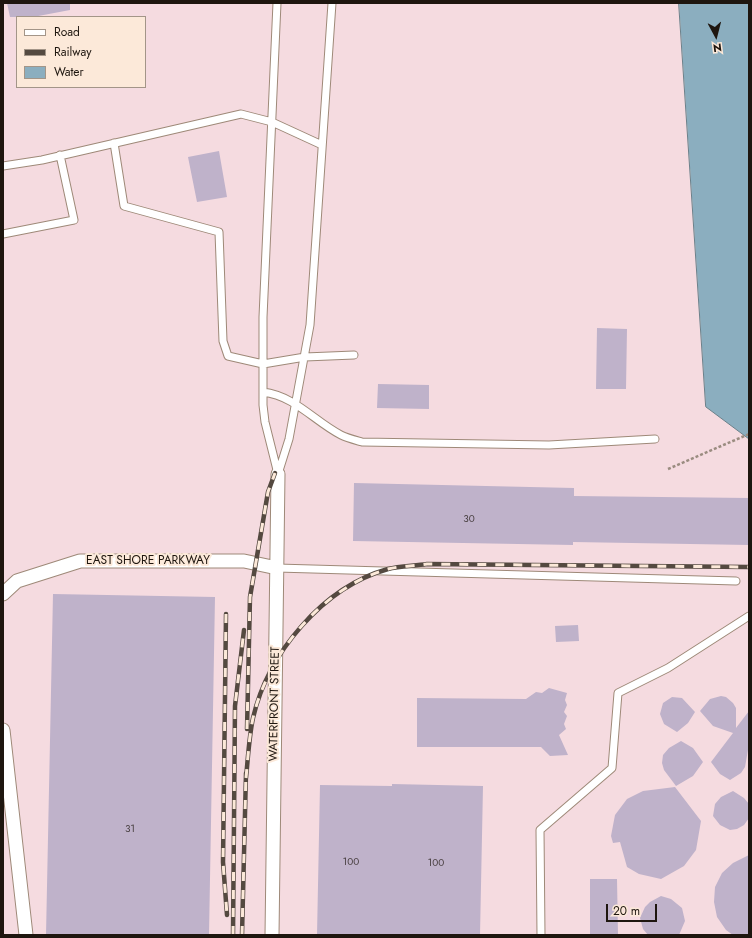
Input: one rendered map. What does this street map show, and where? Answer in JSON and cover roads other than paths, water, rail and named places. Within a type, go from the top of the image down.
[{"type":"street","name":"WATERFRONT STREET","points":[[272,935],[278,474]]},
{"type":"street","name":"EAST SHORE PARKWAY","points":[[3,594],[17,581],[80,561],[244,561],[277,568]]},
{"type":"street","points":[[3,730],[26,935]]},
{"type":"lane","points":[[277,3],[263,392],[264,422],[278,474]]},
{"type":"lane","points":[[278,474],[289,439],[294,402],[305,357],[310,325],[332,3]]},
{"type":"lane","points":[[3,166],[60,155],[241,114],[272,122],[322,145]]},
{"type":"lane","points":[[114,143],[124,206],[219,232],[223,341],[228,356],[263,364],[305,357],[354,355]]},
{"type":"lane","points":[[3,234],[74,220],[60,155]]},
{"type":"lane","points":[[263,392],[276,394],[294,402],[307,413],[341,435],[362,442],[549,445],[655,439]]},
{"type":"lane","points":[[277,568],[736,581]]},
{"type":"lane","points":[[541,935],[540,830],[612,768],[618,693],[668,668],[749,616]]},
{"type":"water","points":[[679,3],[749,3],[749,439],[706,407]]},
{"type":"railway","points":[[247,729],[250,597],[268,492],[275,473]]},
{"type":"railway","points":[[246,778],[253,718],[260,694],[271,670],[285,647],[302,626],[321,607],[342,591],[364,578],[388,569],[427,564],[749,567]]},
{"type":"railway","points":[[226,614],[223,862],[227,915]]},
{"type":"railway","points":[[233,935],[235,706],[244,630]]},
{"type":"railway","points":[[242,935],[246,773]]}]
